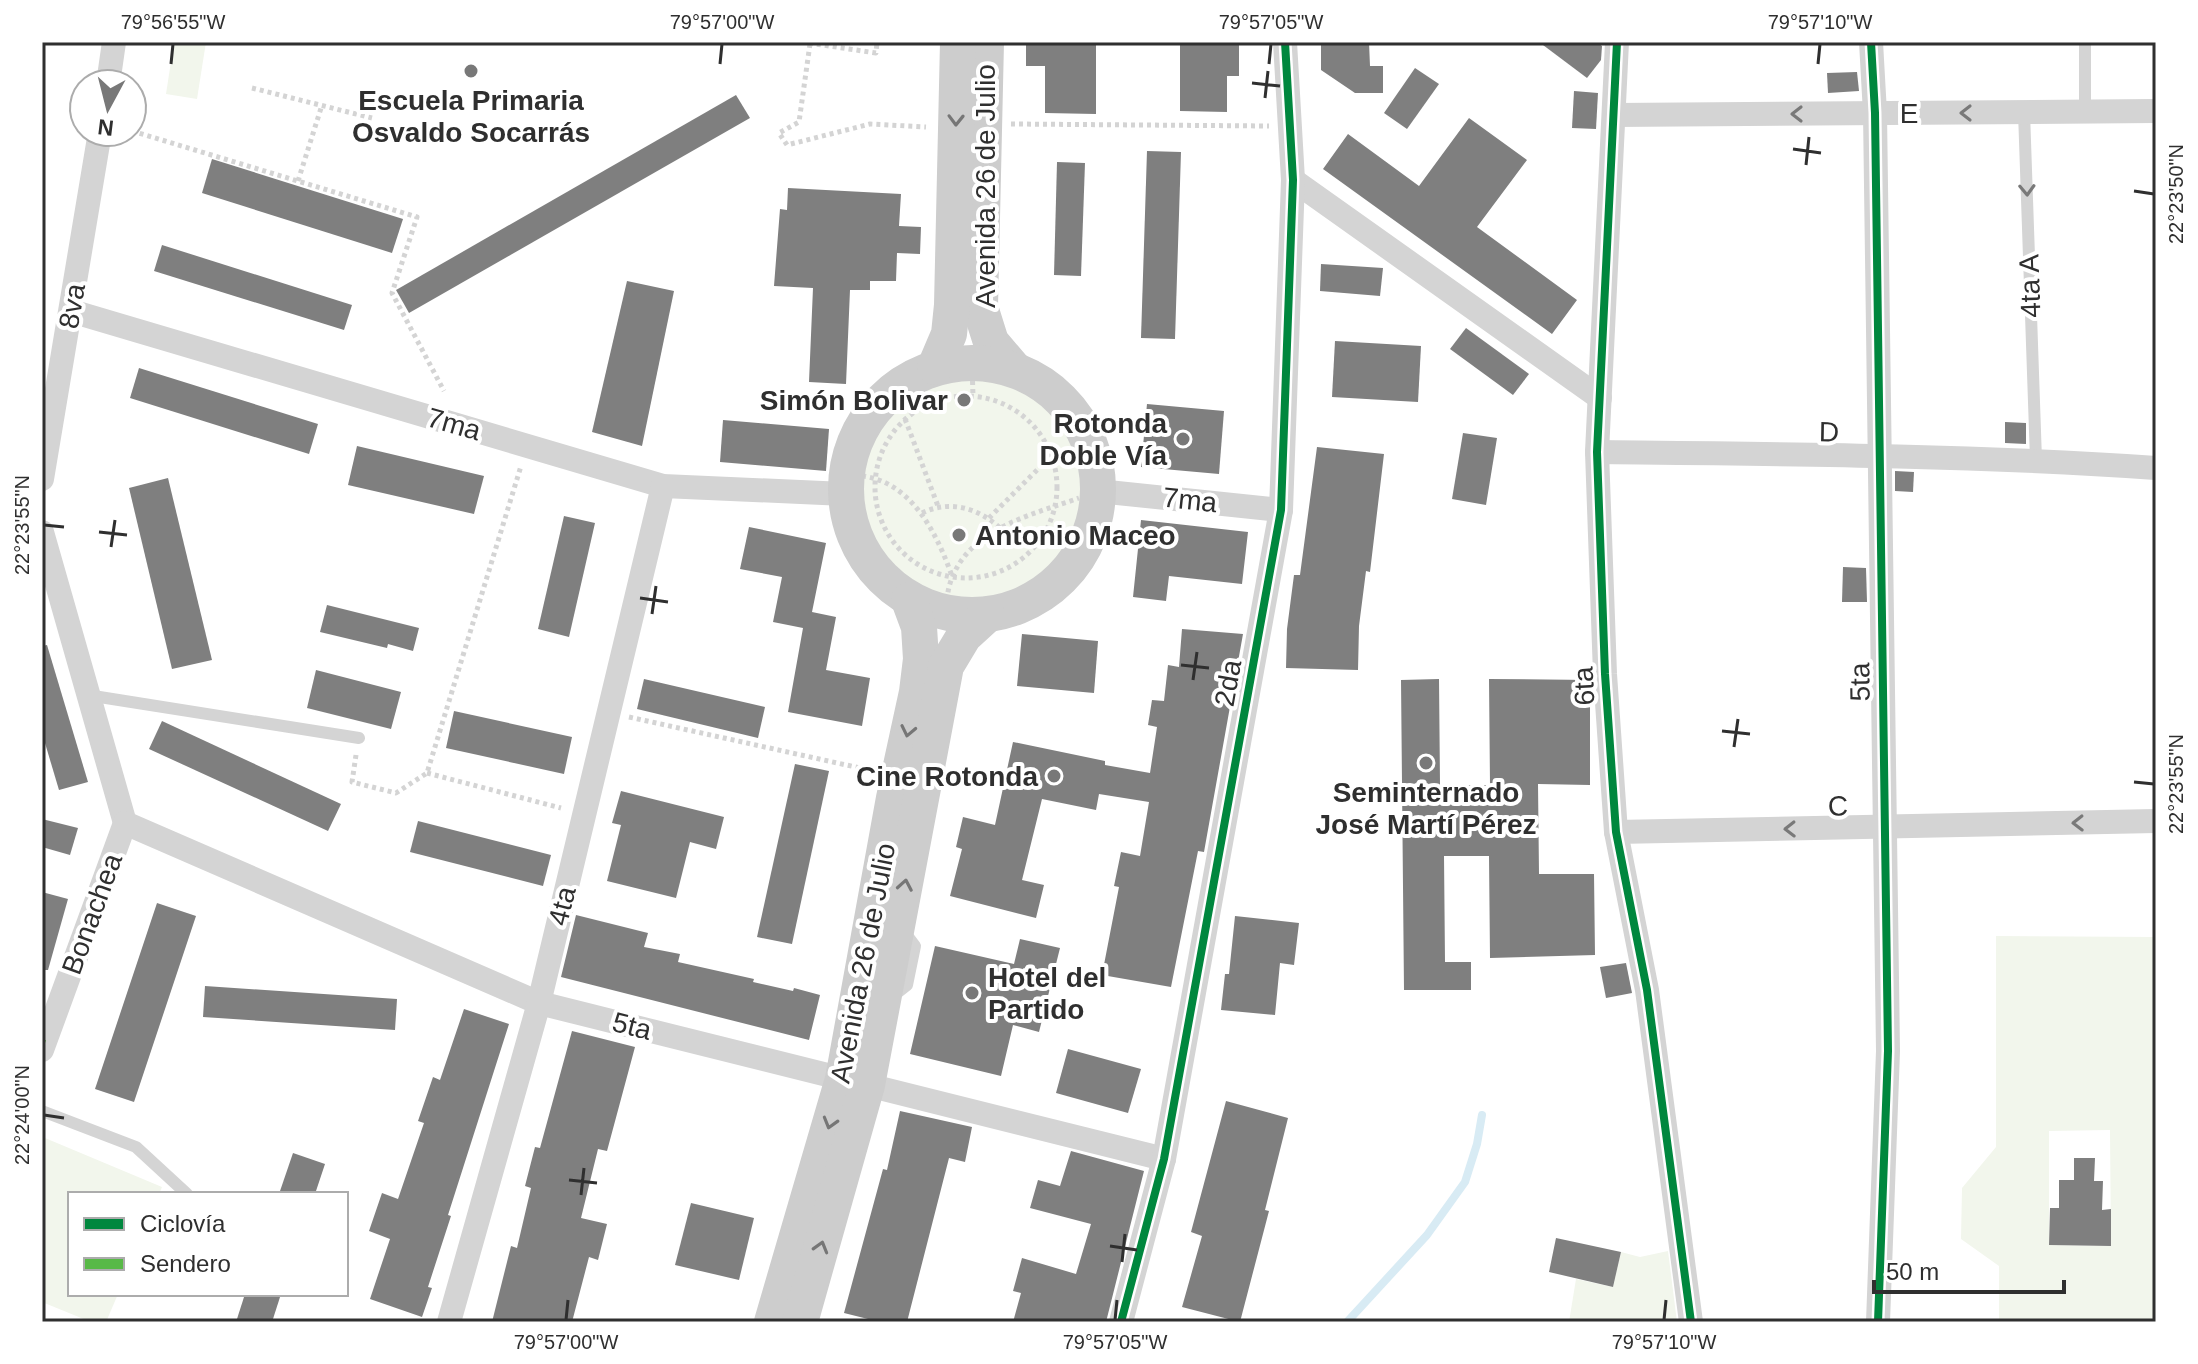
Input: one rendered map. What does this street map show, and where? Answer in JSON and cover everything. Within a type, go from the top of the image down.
[{"type":"main road","name":"Avenida 26 de Julio","points":[[958,42],[970,126],[980,307],[991,342],[1014,369]]},
{"type":"main road","name":"Avenida 26 de Julio","points":[[935,367],[949,334],[970,126],[986,42]]},
{"type":"main road","points":[[935,367],[972,379],[1014,369],[1052,390],[1080,421],[1096,461],[1099,503],[1087,544],[1062,579],[1028,604],[987,615],[944,613],[909,600],[879,577],[858,547],[846,509],[855,482],[855,439],[874,407],[902,382],[935,367]]},
{"type":"main road","name":"Avenida 26 de Julio","points":[[800,1322],[855,1082],[894,798],[921,659],[919,627],[909,600]]},
{"type":"main road","name":"Avenida 26 de Julio","points":[[772,1322],[882,1006],[946,666],[964,636],[987,615]]},
{"type":"street","points":[[110,68],[114,42]]},
{"type":"street","name":"2da","points":[[1121,1322],[1164,1159],[1281,510],[1293,180],[1285,42]]},
{"type":"street","name":"5ta","points":[[1871,42],[1875,113],[1888,1051],[1878,1322]]},
{"type":"street","name":"6ta","points":[[1614,44],[1614,115],[1597,452],[1605,674],[1616,832],[1647,990],[1691,1322]]},
{"type":"street","name":"E","points":[[1614,115],[2156,111]]},
{"type":"street","name":"8va","points":[[42,479],[97,148]]},
{"type":"street","points":[[1293,180],[1600,398]]},
{"type":"street","name":"7ma","points":[[71,311],[663,486],[855,482]]},
{"type":"street","name":"D","points":[[1597,452],[1879,455],[2156,468]]},
{"type":"street","name":"4ta","points":[[449,1322],[539,1003],[663,486]]},
{"type":"street","name":"7ma","points":[[1098,491],[1281,510]]},
{"type":"street","points":[[42,532],[125,823]]},
{"type":"street","name":"C","points":[[1616,832],[2156,821]]},
{"type":"street","name":"5ta","points":[[125,823],[539,1003],[1164,1159]]},
{"type":"street","name":"Bonachea","points":[[43,1045],[125,823]]},
{"type":"lane","points":[[2085,42],[2085,111]]},
{"type":"lane","name":"4ta A","points":[[2024,112],[2036,460]]},
{"type":"lane","points":[[87,695],[359,738]]},
{"type":"lane","points":[[42,1111],[136,1147],[185,1192]]},
{"type":"path","points":[[877,42],[876,53],[809,43],[799,122],[779,133],[787,145],[870,124],[1290,126]]},
{"type":"path","points":[[252,88],[372,118]]},
{"type":"path","points":[[298,181],[322,105]]},
{"type":"path","points":[[148,136],[417,217],[392,293],[444,391]]},
{"type":"path","points":[[972,379],[998,401],[1021,414],[1039,432],[1052,455],[1057,481],[1056,506],[1046,532],[1029,554],[1006,569],[979,577],[952,577],[926,569],[903,553],[886,531],[876,505],[855,482],[880,456],[890,436],[905,419],[925,405],[949,397],[972,379]]},
{"type":"path","points":[[905,419],[938,506]]},
{"type":"path","points":[[359,738],[352,782],[396,793],[427,773],[527,446]]},
{"type":"path","points":[[989,518],[1052,455]]},
{"type":"path","points":[[855,482],[903,495],[922,513],[941,545],[952,577]]},
{"type":"path","points":[[944,613],[952,577],[967,553],[1000,528],[1098,491]]},
{"type":"path","points":[[922,513],[938,506],[963,507],[989,518],[1000,528]]},
{"type":"path","points":[[609,713],[879,772],[874,793],[894,798]]},
{"type":"path","points":[[427,773],[584,814]]},
{"type":"shaded area","points":[[174,42],[206,42],[197,99],[166,94]]},
{"type":"shaded area","points":[[969,375],[991,377],[1013,384],[1033,394],[1050,409],[1065,426],[1075,446],[1082,468],[1082,512],[1075,534],[1065,554],[1050,571],[1033,586],[1013,596],[991,603],[969,605],[947,603],[925,596],[905,586],[888,571],[873,554],[863,534],[856,512],[854,490],[856,468],[863,446],[873,426],[888,409],[905,394],[925,384],[947,377]]},
{"type":"shaded area","points":[[1996,936],[2156,937],[2156,1322],[1999,1322],[1999,1266],[1961,1239],[1962,1188],[1996,1147]],"holes":[[[2110,1130],[2111,1246],[2049,1245],[2049,1131]]]},
{"type":"shaded area","points":[[45,1138],[162,1187],[160,1192],[68,1192],[68,1296],[117,1296],[106,1322],[91,1322],[42,1302],[42,1146]]},
{"type":"shaded area","points":[[1668,1251],[1677,1322],[1569,1322],[1576,1279],[1613,1287],[1621,1252],[1640,1257]]},
{"type":"building","points":[[1026,42],[1096,42],[1096,114],[1045,113],[1045,66],[1026,66]]},
{"type":"building","points":[[1180,42],[1239,42],[1239,76],[1227,76],[1227,112],[1180,111]]},
{"type":"building","points":[[1321,42],[1369,42],[1370,66],[1383,66],[1383,93],[1355,93],[1321,70]]},
{"type":"building","points":[[1539,42],[1597,42],[1602,46],[1601,60],[1587,78]]},
{"type":"building","points":[[1415,68],[1439,84],[1407,129],[1384,113]]},
{"type":"building","points":[[1857,72],[1859,91],[1828,93],[1827,73]]},
{"type":"building","points":[[1574,91],[1598,93],[1596,129],[1572,128]]},
{"type":"building","points":[[736,95],[750,118],[409,313],[396,290]]},
{"type":"building","points":[[1469,118],[1527,160],[1477,227],[1577,300],[1552,334],[1323,169],[1348,134],[1419,186]]},
{"type":"building","points":[[1147,151],[1181,152],[1175,339],[1141,338]]},
{"type":"building","points":[[212,159],[403,219],[392,253],[202,193]]},
{"type":"building","points":[[1057,162],[1085,163],[1081,276],[1054,275]]},
{"type":"building","points":[[788,188],[901,194],[899,226],[921,227],[920,254],[897,253],[896,281],[870,281],[870,290],[850,290],[846,384],[809,382],[813,288],[774,286],[780,209],[787,210]]},
{"type":"building","points":[[162,245],[352,305],[344,330],[154,271]]},
{"type":"building","points":[[1321,264],[1383,268],[1380,296],[1320,291]]},
{"type":"building","points":[[627,281],[674,291],[642,446],[592,432]]},
{"type":"building","points":[[1466,328],[1529,374],[1513,395],[1450,349]]},
{"type":"building","points":[[1335,341],[1421,346],[1418,402],[1332,397]]},
{"type":"building","points":[[139,368],[318,424],[309,454],[130,398]]},
{"type":"building","name":"Rotonda Doble Vía","points":[[1147,404],[1224,411],[1219,474],[1141,467]]},
{"type":"building","points":[[723,420],[829,429],[826,471],[720,462]]},
{"type":"building","points":[[2005,422],[2026,423],[2026,444],[2005,443]]},
{"type":"building","points":[[1463,433],[1497,438],[1486,505],[1452,499]]},
{"type":"building","points":[[357,446],[484,476],[474,514],[348,485]]},
{"type":"building","points":[[1317,447],[1384,454],[1370,572],[1366,571],[1359,626],[1358,670],[1286,668],[1294,575],[1300,575]]},
{"type":"building","points":[[1895,471],[1914,472],[1913,492],[1895,491]]},
{"type":"building","points":[[168,478],[212,660],[172,669],[129,488]]},
{"type":"building","points":[[564,516],[595,523],[569,637],[538,629]]},
{"type":"building","points":[[1141,520],[1248,532],[1242,584],[1169,576],[1166,601],[1133,597]]},
{"type":"building","points":[[749,527],[826,543],[812,612],[836,617],[826,670],[870,678],[862,726],[788,712],[803,628],[773,622],[782,577],[740,569]]},
{"type":"building","points":[[1843,567],[1866,568],[1867,602],[1842,602]]},
{"type":"building","points":[[327,605],[419,628],[413,651],[320,632]]},
{"type":"building","points":[[1182,629],[1243,634],[1204,852],[1198,851],[1171,987],[1102,975],[1119,887],[1114,886],[1121,852],[1140,856],[1149,802],[1099,794],[1096,810],[1042,799],[1022,880],[1044,885],[1036,918],[950,896],[962,849],[956,847],[963,817],[995,825],[1013,742],[1150,773],[1157,727],[1148,725],[1152,700],[1164,701],[1168,665],[1179,667]]},
{"type":"building","points":[[1022,634],[1098,641],[1094,693],[1017,686]]},
{"type":"building","points":[[47,645],[88,782],[59,790],[42,733],[42,646]]},
{"type":"building","points":[[316,670],[401,692],[391,729],[307,708]]},
{"type":"building","points":[[644,679],[765,707],[758,738],[637,709]]},
{"type":"building","points":[[1439,679],[1440,785],[1490,785],[1489,679],[1590,680],[1590,785],[1538,784],[1539,874],[1594,874],[1595,955],[1490,958],[1489,856],[1444,856],[1445,962],[1471,962],[1471,990],[1404,990],[1401,680]]},
{"type":"building","points":[[454,711],[572,737],[564,774],[446,748]]},
{"type":"building","points":[[162,721],[341,804],[328,831],[149,749]]},
{"type":"building","points":[[795,764],[829,771],[792,944],[757,937]]},
{"type":"building","points":[[621,791],[724,817],[716,849],[690,842],[676,898],[607,881],[621,825],[612,823]]},
{"type":"building","points":[[42,819],[78,828],[70,855],[42,847]]},
{"type":"building","points":[[418,821],[551,855],[543,886],[410,852]]},
{"type":"building","points":[[42,892],[68,899],[48,970],[42,970]]},
{"type":"building","points":[[157,903],[196,916],[134,1102],[95,1089]]},
{"type":"building","points":[[576,915],[648,933],[644,947],[680,954],[678,962],[754,979],[753,982],[820,995],[809,1040],[561,977]]},
{"type":"building","points":[[1235,916],[1299,923],[1294,965],[1280,963],[1275,1015],[1221,1010],[1225,974],[1229,974]]},
{"type":"building","points":[[1020,939],[1060,948],[1039,1032],[1013,1025],[1001,1076],[910,1054],[935,946],[1014,964]]},
{"type":"building","points":[[1626,963],[1632,993],[1606,998],[1600,967]]},
{"type":"building","points":[[205,986],[397,999],[395,1030],[203,1017]]},
{"type":"building","points":[[464,1009],[509,1024],[448,1215],[451,1216],[428,1287],[432,1288],[422,1317],[370,1299],[390,1239],[369,1231],[382,1193],[398,1199],[424,1123],[418,1121],[433,1077],[440,1080]]},
{"type":"building","points":[[572,1031],[635,1047],[607,1151],[598,1149],[581,1218],[607,1224],[598,1260],[589,1257],[572,1322],[492,1322],[511,1246],[517,1248],[531,1188],[525,1186],[535,1147],[540,1148]]},
{"type":"building","points":[[1068,1049],[1141,1069],[1128,1113],[1056,1093]]},
{"type":"building","points":[[1226,1101],[1288,1118],[1265,1210],[1269,1211],[1240,1322],[1182,1307],[1202,1236],[1191,1232]]},
{"type":"building","points":[[900,1111],[972,1127],[965,1162],[949,1158],[907,1322],[880,1322],[844,1313],[883,1169],[887,1170]]},
{"type":"building","points":[[1071,1151],[1144,1171],[1106,1322],[1013,1322],[1021,1293],[1013,1291],[1022,1258],[1076,1274],[1091,1224],[1030,1208],[1038,1180],[1060,1186]]},
{"type":"building","points":[[293,1153],[325,1164],[316,1192],[280,1192]]},
{"type":"building","points":[[2074,1158],[2095,1158],[2094,1181],[2103,1181],[2102,1210],[2111,1209],[2111,1246],[2049,1245],[2050,1208],[2059,1208],[2059,1180],[2074,1180]]},
{"type":"building","points":[[691,1203],[754,1218],[739,1280],[675,1265]]},
{"type":"building","points":[[1556,1238],[1621,1252],[1613,1287],[1549,1272]]},
{"type":"building","points":[[244,1296],[280,1296],[272,1322],[236,1322]]},
{"type":"waterway","points":[[1347,1322],[1427,1235],[1465,1182],[1482,1115]]},
{"type":"cycle path","points":[[1121,1322],[1164,1159],[1281,510],[1293,180],[1285,42]]},
{"type":"cycle path","points":[[1617,42],[1597,452],[1605,674],[1616,832],[1647,990],[1691,1322]]},
{"type":"cycle path","points":[[1871,42],[1875,113],[1888,1051],[1878,1322]]},
{"type":"place","name":"Escuela Primaria Osvaldo Socarrás","points":[[471,71]]},
{"type":"place","name":"Simón Bolivar","points":[[964,400]]},
{"type":"place","name":"Rotonda Doble Vía","points":[[1183,439]]},
{"type":"place","name":"Antonio Maceo","points":[[959,535]]},
{"type":"place","name":"Seminternado José Martí Pérez","points":[[1426,763]]},
{"type":"place","name":"Cine Rotonda","points":[[1054,776]]},
{"type":"place","name":"Hotel del Partido","points":[[972,993]]}]
